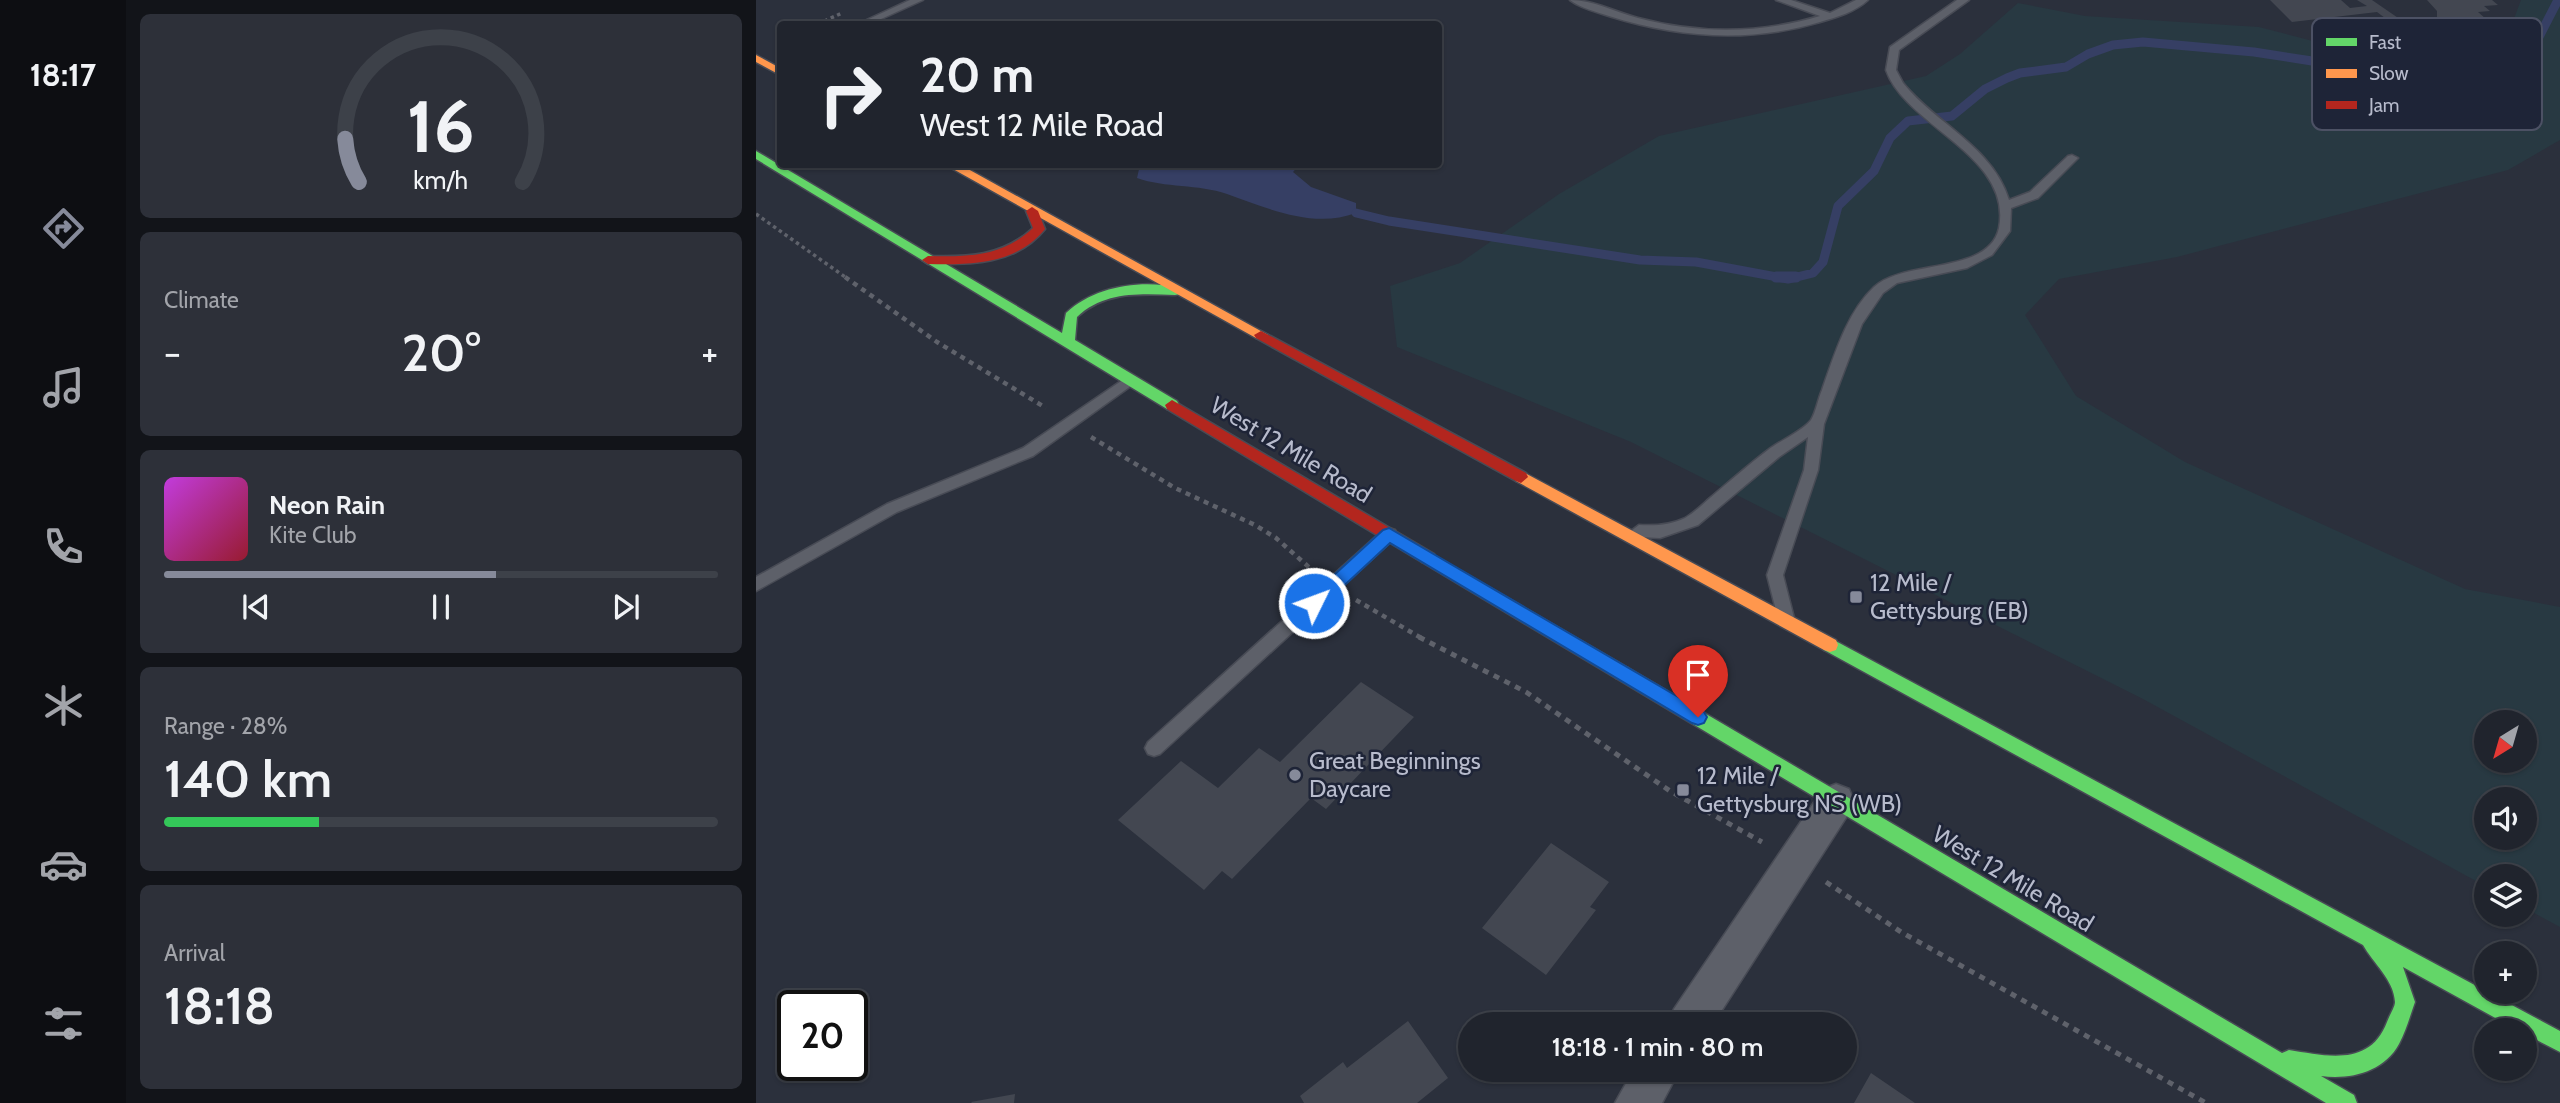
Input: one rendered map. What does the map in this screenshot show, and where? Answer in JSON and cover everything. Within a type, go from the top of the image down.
[{"type":"main road","name":"West 12 Mile Road","points":[[756,154],[777,167]]},
{"type":"main road","name":"West 12 Mile Road","points":[[779,168],[928,260],[2346,1103]]},
{"type":"main road","points":[[956,168],[1177,291],[2560,1042]]},
{"type":"main road","points":[[928,260],[994,258],[1013,252],[1032,239],[1038,229],[1032,211]]},
{"type":"main road","points":[[1068,343],[1069,318],[1080,305],[1095,297],[1118,291],[1177,291]]},
{"type":"main road","points":[[2269,1058],[2338,1068],[2371,1060],[2390,1039],[2405,1002],[2395,972],[2367,936]]},
{"type":"street","points":[[1697,1012],[1836,801]]},
{"type":"street","points":[[1637,1103],[1651,1082]]},
{"type":"lane","points":[[870,21],[918,0]]},
{"type":"lane","points":[[1575,0],[1627,19],[1667,29],[1748,34],[1786,29],[1830,16],[1863,0]]},
{"type":"lane","points":[[1781,0],[1830,16]]},
{"type":"lane","points":[[1787,620],[1775,575],[1811,470],[1817,424],[1845,343],[1875,294],[1890,281],[1915,274],[1957,269],[1991,251],[2005,230],[2005,206],[1995,178],[1973,153],[1903,92],[1891,69],[1894,48],[1964,0]]},
{"type":"lane","points":[[2005,206],[2034,195],[2072,158]]},
{"type":"lane","points":[[756,585],[892,508],[1028,452],[1130,380]]},
{"type":"lane","points":[[1621,530],[1660,532],[1693,521],[1774,453],[1817,424]]},
{"type":"lane","points":[[1154,748],[1389,534]]},
{"type":"path","points":[[756,214],[937,342],[1175,488],[1255,524],[1334,585],[1389,621],[1526,692],[1670,791],[1748,833],[1913,939],[2206,1103]]},
{"type":"shaded area","points":[[2521,0],[2560,0],[2560,140],[2508,170],[2177,257],[2059,279],[2025,315],[2076,396],[2185,462],[2465,589],[2560,607],[2560,927],[2537,915],[2537,864],[2474,864],[2474,880],[2143,699],[1631,442],[1397,347],[1390,286],[1460,263],[1559,194],[1659,136],[1926,76],[1960,54],[2018,3],[2085,16],[2259,27],[2312,41],[2312,130],[2542,130],[2542,18],[2514,18]]},
{"type":"water","points":[[1139,168],[1296,168],[1293,172],[1311,187],[1356,203],[1356,213],[1323,219],[1307,218],[1216,191],[1137,178]]},
{"type":"building","points":[[2270,0],[2341,0],[2350,8],[2367,6],[2357,0],[2372,0],[2398,18],[2385,18],[2377,12],[2292,22]]},
{"type":"building","points":[[2427,0],[2492,0],[2498,5],[2484,6],[2490,11],[2478,12],[2485,18],[2436,18],[2437,11]]},
{"type":"building","name":"Great Beginnings Daycare","points":[[1361,682],[1414,717],[1326,809],[1311,798],[1232,879],[1222,871],[1204,890],[1118,820],[1181,761],[1218,788],[1259,748],[1280,762]]},
{"type":"building","points":[[1551,843],[1609,882],[1590,907],[1596,910],[1546,975],[1482,928]]},
{"type":"building","points":[[1408,1021],[1448,1078],[1417,1103],[1304,1103],[1300,1096],[1343,1062],[1347,1068]]},
{"type":"building","points":[[1871,1073],[1915,1103],[1854,1103]]},
{"type":"building","points":[[1015,1094],[1014,1103],[971,1102]]},
{"type":"waterway","points":[[2542,31],[2558,0]]},
{"type":"waterway","points":[[1789,279],[1813,273],[1823,262],[1838,206],[1874,171],[1890,138],[1908,121],[1952,116],[1985,89],[2007,78],[2020,73],[2066,67],[2088,54],[2113,45],[2143,42],[2254,52],[2312,61]]},
{"type":"waterway","points":[[1356,213],[1389,221],[1640,260],[1696,262],[1777,277]]},
{"type":"waterway","points":[[1777,277],[1796,277]]},
{"type":"waterway","points":[[1777,277],[1788,279]]},
{"type":"traffic: fast","points":[[756,154],[777,167]]},
{"type":"traffic: fast","points":[[779,168],[1172,405]]},
{"type":"traffic: fast","points":[[1068,343],[1071,316],[1093,299],[1119,292],[1175,291]]},
{"type":"traffic: fast","points":[[1830,645],[2560,1042]]},
{"type":"traffic: fast","points":[[1622,673],[2346,1103]]},
{"type":"traffic: fast","points":[[2289,1061],[2338,1068],[2371,1060],[2391,1039],[2405,1002],[2395,972],[2371,941]]},
{"type":"traffic: slow","points":[[756,58],[777,70]]},
{"type":"traffic: slow","points":[[956,168],[1261,335]]},
{"type":"traffic: slow","points":[[1521,477],[1830,645]]},
{"type":"traffic: slow","points":[[1428,558],[1622,673]]},
{"type":"traffic: jam","points":[[928,260],[974,260],[1002,254],[1015,248],[1039,229],[1032,211]]},
{"type":"traffic: jam","points":[[1261,335],[1521,477]]},
{"type":"traffic: jam","points":[[1172,405],[1428,558]]},
{"type":"place","name":"12 Mile / Gettysburg (EB)","points":[[1856,597]]},
{"type":"place","name":"Great Beginnings Daycare","points":[[1295,775]]},
{"type":"place","name":"12 Mile / Gettysburg NS (WB)","points":[[1683,790]]},
{"type":"route","points":[[1314,603],[1389,534],[1698,717]]}]
